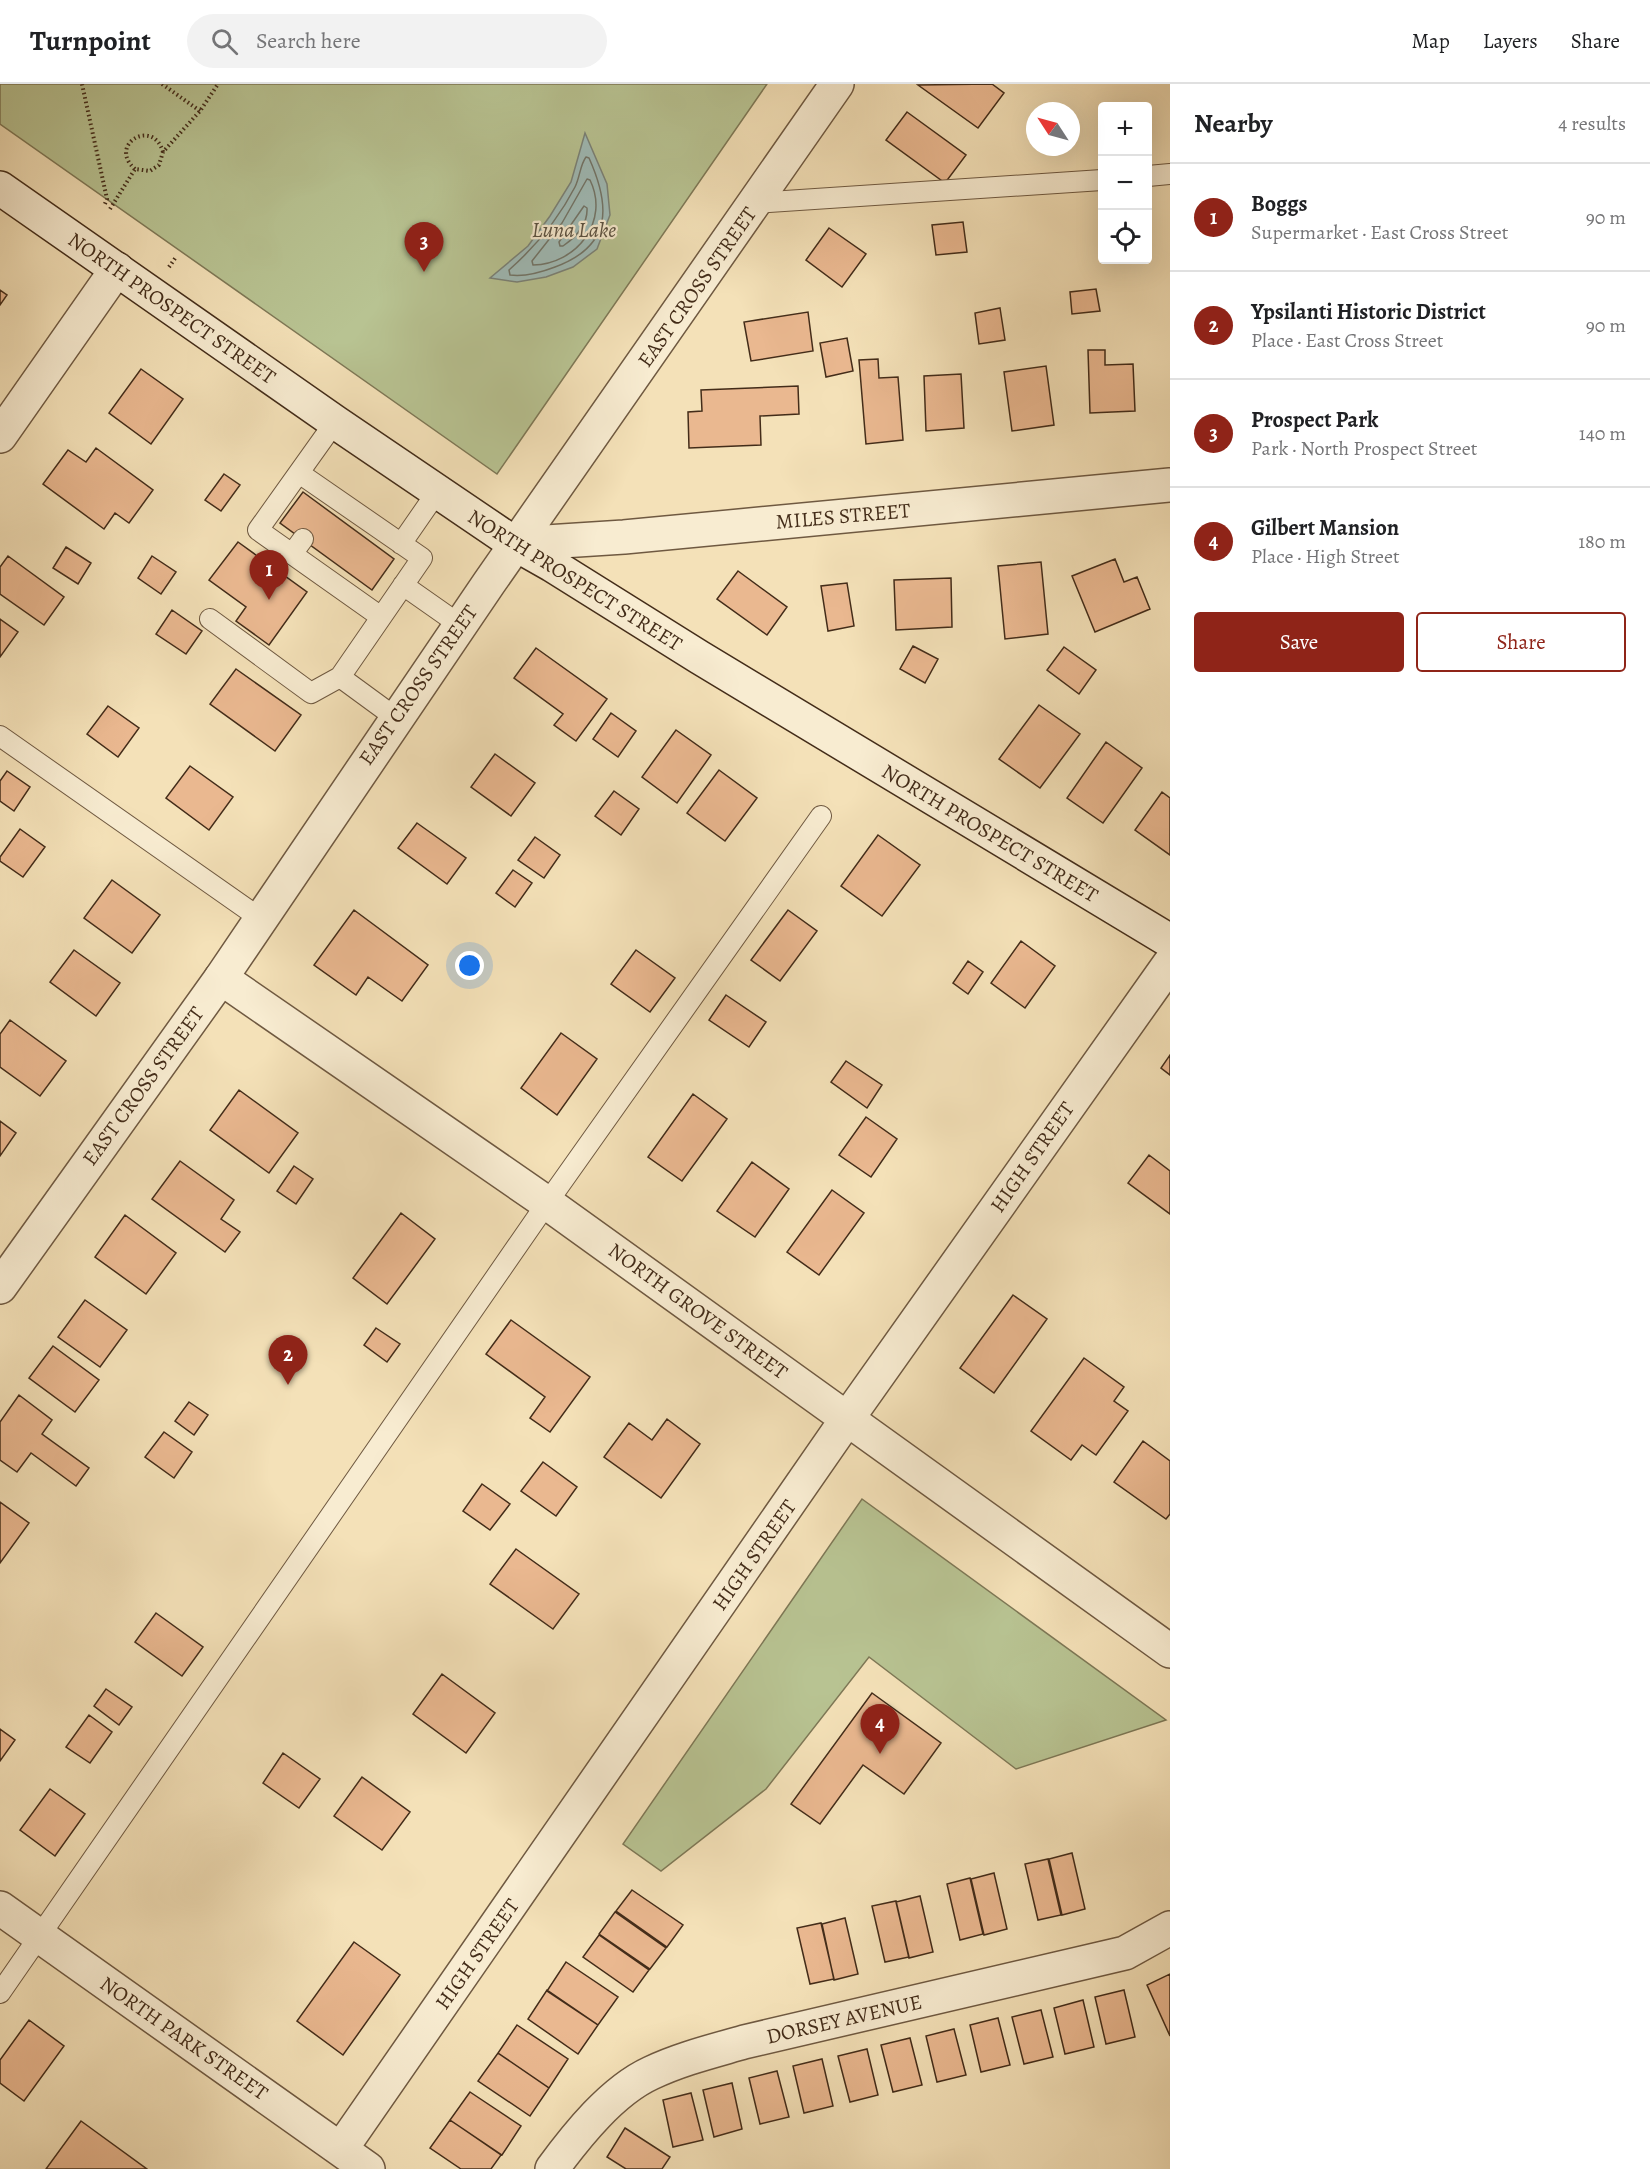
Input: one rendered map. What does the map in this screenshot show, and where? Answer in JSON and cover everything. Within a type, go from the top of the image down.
[{"type":"street","name":"EAST CROSS STREET","points":[[6,1266],[221,978],[515,544],[837,84]]},
{"type":"street","name":"NORTH PROSPECT STREET","points":[[0,188],[335,422],[515,544],[1168,940]]},
{"type":"street","points":[[0,436],[117,269]]},
{"type":"street","name":"MILES STREET","points":[[515,544],[624,537],[1170,485]]},
{"type":"street","name":"HIGH STREET","points":[[341,2149],[847,1419],[1168,940]]},
{"type":"street","name":"NORTH GROVE STREET","points":[[221,978],[547,1203],[1170,1651]]},
{"type":"street","name":"NORTH PARK STREET","points":[[0,1908],[368,2169]]},
{"type":"street","name":"DORSEY AVENUE","points":[[552,2169],[590,2120],[618,2095],[649,2073],[744,2042],[1125,1953],[1170,1928]]},
{"type":"lane","points":[[1152,176],[1170,174]]},
{"type":"lane","points":[[755,203],[1098,180]]},
{"type":"lane","points":[[335,422],[258,530],[297,547],[340,577],[381,617]]},
{"type":"lane","points":[[210,620],[311,693],[340,677],[422,558],[401,544],[371,533],[329,502],[299,473]]},
{"type":"lane","points":[[401,544],[437,492]]},
{"type":"lane","points":[[403,585],[460,625]]},
{"type":"lane","points":[[340,677],[396,718]]},
{"type":"lane","points":[[0,736],[261,919]]},
{"type":"lane","points":[[0,1993],[547,1203],[821,816]]},
{"type":"path","points":[[82,84],[107,199],[104,206]]},
{"type":"path","points":[[162,84],[200,111]]},
{"type":"path","points":[[163,152],[200,111],[218,84]]},
{"type":"path","points":[[147,135],[153,137],[158,141],[163,152],[162,159],[155,168],[144,172],[135,169],[129,164],[125,153],[127,147],[134,138],[147,135]]},
{"type":"path","points":[[110,209],[135,169]]},
{"type":"green space","points":[[0,84],[767,84],[497,474],[0,124]]},
{"type":"green space","points":[[862,1499],[1166,1720],[1016,1769],[869,1657],[766,1789],[661,1871],[623,1844]]},
{"type":"water","name":"Luna Lake","points":[[585,133],[607,184],[610,215],[597,249],[573,267],[546,277],[517,282],[490,278],[528,246],[550,216],[571,182]]},
{"type":"building","points":[[992,84],[1004,93],[978,128],[918,85]]},
{"type":"building","points":[[907,112],[966,155],[945,183],[886,140]]},
{"type":"building","points":[[963,222],[967,252],[936,255],[932,225]]},
{"type":"building","points":[[829,228],[866,254],[842,287],[806,260]]},
{"type":"building","points":[[1096,289],[1100,311],[1072,314],[1070,292]]},
{"type":"building","points":[[0,290],[7,295],[0,305]]},
{"type":"building","points":[[1000,308],[1005,340],[979,344],[975,313]]},
{"type":"building","points":[[808,312],[813,351],[751,361],[744,322]]},
{"type":"building","points":[[847,338],[853,371],[826,377],[820,343]]},
{"type":"building","points":[[1088,350],[1105,350],[1105,365],[1133,364],[1135,411],[1090,413]]},
{"type":"building","points":[[878,359],[879,378],[898,377],[903,440],[866,444],[859,360]]},
{"type":"building","points":[[1046,366],[1054,425],[1012,431],[1004,372]]},
{"type":"building","points":[[141,369],[183,399],[151,444],[109,413]]},
{"type":"building","points":[[961,374],[964,428],[926,431],[924,376]]},
{"type":"building","points":[[798,386],[799,414],[760,416],[761,445],[689,448],[688,412],[702,411],[701,390]]},
{"type":"building","points":[[96,448],[153,490],[129,523],[115,513],[104,529],[43,484],[68,450],[86,462]]},
{"type":"building","points":[[224,474],[240,485],[221,511],[205,500]]},
{"type":"building","points":[[303,492],[394,559],[372,590],[280,523]]},
{"type":"building","points":[[238,542],[307,592],[269,645],[236,621],[246,607],[209,580]]},
{"type":"building","points":[[66,547],[91,563],[78,584],[53,568]]},
{"type":"building","points":[[8,556],[64,597],[44,625],[0,594],[0,567]]},
{"type":"building","points":[[152,556],[176,572],[161,594],[138,578]]},
{"type":"building","points":[[1115,559],[1124,582],[1137,577],[1150,609],[1095,632],[1072,576]]},
{"type":"building","points":[[1041,562],[1048,634],[1005,639],[998,566]]},
{"type":"building","points":[[738,571],[787,607],[767,635],[717,599]]},
{"type":"building","points":[[951,578],[952,627],[896,630],[894,580]]},
{"type":"building","points":[[847,583],[854,626],[828,631],[821,586]]},
{"type":"building","points":[[172,610],[202,631],[186,654],[156,634]]},
{"type":"building","points":[[0,619],[18,632],[0,657]]},
{"type":"building","points":[[913,646],[938,659],[925,683],[900,669]]},
{"type":"building","points":[[1064,647],[1096,670],[1079,694],[1047,670]]},
{"type":"building","points":[[536,648],[607,699],[576,741],[554,725],[563,714],[514,678]]},
{"type":"building","points":[[236,669],[301,715],[275,751],[210,704]]},
{"type":"building","points":[[1039,705],[1080,734],[1040,788],[999,759]]},
{"type":"building","points":[[108,706],[139,728],[118,757],[87,734]]},
{"type":"building","points":[[611,713],[636,731],[618,757],[593,739]]},
{"type":"building","points":[[676,730],[711,755],[677,803],[642,777]]},
{"type":"building","points":[[1106,742],[1142,768],[1103,823],[1067,798]]},
{"type":"building","points":[[495,754],[535,783],[511,816],[471,787]]},
{"type":"building","points":[[190,766],[233,797],[209,830],[166,798]]},
{"type":"building","points":[[719,770],[757,798],[725,841],[687,813]]},
{"type":"building","points":[[7,771],[30,787],[14,811],[0,801],[0,781]]},
{"type":"building","points":[[614,791],[639,809],[621,835],[595,816]]},
{"type":"building","points":[[1162,792],[1170,798],[1170,855],[1135,830]]},
{"type":"building","points":[[417,823],[466,858],[447,884],[398,848]]},
{"type":"building","points":[[20,829],[45,847],[23,877],[0,861],[0,857]]},
{"type":"building","points":[[878,835],[920,865],[882,916],[841,886]]},
{"type":"building","points":[[535,837],[560,855],[544,878],[518,860]]},
{"type":"building","points":[[513,870],[532,883],[515,907],[496,893]]},
{"type":"building","points":[[112,880],[160,915],[132,953],[84,918]]},
{"type":"building","points":[[354,910],[428,965],[402,1001],[368,977],[356,995],[314,965]]},
{"type":"building","points":[[788,910],[817,931],[780,981],[751,960]]},
{"type":"building","points":[[1021,941],[1055,966],[1025,1008],[991,983]]},
{"type":"building","points":[[74,950],[120,983],[96,1016],[50,982]]},
{"type":"building","points":[[636,950],[675,978],[650,1012],[611,984]]},
{"type":"building","points":[[968,961],[983,972],[968,994],[953,983]]},
{"type":"building","points":[[726,995],[766,1022],[749,1047],[709,1020]]},
{"type":"building","points":[[10,1020],[66,1061],[40,1096],[0,1067],[0,1034]]},
{"type":"building","points":[[561,1033],[597,1059],[557,1115],[521,1088]]},
{"type":"building","points":[[1170,1055],[1170,1075],[1161,1068]]},
{"type":"building","points":[[846,1061],[882,1085],[867,1108],[831,1082]]},
{"type":"building","points":[[239,1090],[298,1133],[269,1173],[210,1130]]},
{"type":"building","points":[[693,1094],[727,1119],[682,1181],[648,1157]]},
{"type":"building","points":[[866,1117],[897,1139],[871,1177],[839,1155]]},
{"type":"building","points":[[0,1121],[16,1133],[0,1156]]},
{"type":"building","points":[[1149,1155],[1170,1171],[1170,1214],[1128,1183]]},
{"type":"building","points":[[180,1161],[234,1200],[221,1219],[240,1232],[225,1252],[152,1199]]},
{"type":"building","points":[[752,1162],[789,1189],[755,1237],[717,1211]]},
{"type":"building","points":[[294,1166],[313,1179],[296,1204],[277,1191]]},
{"type":"building","points":[[832,1190],[864,1213],[819,1275],[787,1252]]},
{"type":"building","points":[[401,1213],[435,1239],[387,1304],[353,1278]]},
{"type":"building","points":[[125,1215],[176,1253],[146,1294],[95,1257]]},
{"type":"building","points":[[1013,1295],[1047,1319],[994,1393],[960,1368]]},
{"type":"building","points":[[85,1300],[127,1330],[100,1367],[58,1337]]},
{"type":"building","points":[[511,1320],[590,1377],[550,1432],[530,1418],[545,1397],[486,1354]]},
{"type":"building","points":[[376,1328],[400,1344],[387,1362],[364,1345]]},
{"type":"building","points":[[53,1346],[99,1380],[75,1412],[29,1378]]},
{"type":"building","points":[[1084,1358],[1124,1387],[1114,1401],[1128,1411],[1096,1455],[1082,1445],[1071,1460],[1031,1431]]},
{"type":"building","points":[[19,1395],[52,1420],[42,1434],[89,1468],[76,1486],[31,1453],[17,1472],[0,1460],[0,1422]]},
{"type":"building","points":[[189,1402],[208,1415],[194,1435],[175,1421]]},
{"type":"building","points":[[667,1419],[700,1444],[661,1498],[604,1457],[629,1423],[652,1440]]},
{"type":"building","points":[[164,1432],[192,1452],[174,1478],[145,1457]]},
{"type":"building","points":[[1143,1441],[1170,1461],[1170,1514],[1166,1519],[1114,1482]]},
{"type":"building","points":[[543,1462],[577,1487],[556,1516],[521,1491]]},
{"type":"building","points":[[482,1484],[510,1504],[490,1530],[463,1511]]},
{"type":"building","points":[[0,1502],[29,1523],[0,1563]]},
{"type":"building","points":[[516,1549],[579,1594],[553,1629],[490,1584]]},
{"type":"building","points":[[156,1613],[203,1647],[182,1676],[135,1642]]},
{"type":"building","points":[[442,1674],[495,1713],[466,1753],[413,1714]]},
{"type":"building","points":[[106,1689],[132,1707],[119,1725],[94,1706]]},
{"type":"building","points":[[872,1693],[941,1743],[904,1794],[863,1765],[820,1824],[791,1804]]},
{"type":"building","points":[[89,1715],[112,1732],[90,1763],[66,1747]]},
{"type":"building","points":[[0,1729],[15,1740],[0,1761]]},
{"type":"building","points":[[283,1753],[320,1779],[299,1808],[263,1783]]},
{"type":"building","points":[[362,1777],[410,1812],[382,1850],[334,1816]]},
{"type":"building","points":[[50,1789],[85,1814],[55,1856],[20,1830]]},
{"type":"building","points":[[1072,1853],[1085,1909],[1062,1915],[1049,1859]]},
{"type":"building","points":[[1048,1859],[1061,1915],[1038,1920],[1025,1864]]},
{"type":"building","points":[[994,1873],[1007,1929],[984,1935],[971,1879]]},
{"type":"building","points":[[970,1878],[983,1934],[960,1940],[947,1884]]},
{"type":"building","points":[[632,1890],[683,1925],[667,1947],[616,1911]]},
{"type":"building","points":[[920,1896],[933,1952],[909,1958],[896,1902]]},
{"type":"building","points":[[896,1901],[909,1957],[885,1962],[872,1906]]},
{"type":"building","points":[[615,1912],[666,1948],[650,1969],[599,1934]]},
{"type":"building","points":[[845,1918],[858,1974],[834,1980],[822,1924]]},
{"type":"building","points":[[821,1923],[834,1979],[810,1984],[797,1928]]},
{"type":"building","points":[[599,1935],[649,1970],[633,1992],[583,1957]]},
{"type":"building","points":[[354,1942],[400,1975],[343,2055],[297,2021]]},
{"type":"building","points":[[566,1962],[618,1997],[598,2025],[547,1991]]},
{"type":"building","points":[[1170,1974],[1170,2036],[1147,1985]]},
{"type":"building","points":[[547,1990],[598,2025],[578,2054],[528,2019]]},
{"type":"building","points":[[1124,1990],[1135,2037],[1106,2044],[1095,1997]]},
{"type":"building","points":[[1083,2000],[1094,2047],[1065,2054],[1054,2008]]},
{"type":"building","points":[[1041,2010],[1053,2057],[1024,2064],[1012,2017]]},
{"type":"building","points":[[998,2018],[1010,2065],[981,2072],[970,2025]]},
{"type":"building","points":[[29,2020],[64,2046],[24,2101],[0,2083],[0,2060]]},
{"type":"building","points":[[517,2025],[568,2059],[549,2088],[498,2053]]},
{"type":"building","points":[[954,2029],[966,2075],[937,2082],[926,2036]]},
{"type":"building","points":[[910,2038],[922,2085],[893,2092],[881,2045]]},
{"type":"building","points":[[867,2049],[878,2095],[850,2102],[838,2056]]},
{"type":"building","points":[[498,2053],[549,2088],[530,2116],[478,2081]]},
{"type":"building","points":[[822,2059],[833,2106],[804,2113],[793,2066]]},
{"type":"building","points":[[777,2071],[789,2117],[760,2124],[749,2078]]},
{"type":"building","points":[[732,2083],[742,2129],[714,2137],[703,2090]]},
{"type":"building","points":[[470,2092],[521,2126],[502,2155],[450,2120]]},
{"type":"building","points":[[691,2093],[703,2140],[673,2147],[663,2100]]},
{"type":"building","points":[[450,2120],[501,2155],[491,2169],[461,2169],[430,2148]]},
{"type":"building","points":[[81,2121],[147,2169],[46,2169]]},
{"type":"building","points":[[625,2128],[670,2157],[662,2169],[626,2169],[607,2157]]},
{"type":"place","name":"Prospect Park","points":[[424,272]]},
{"type":"place","name":"Boggs","points":[[269,600]]},
{"type":"place","name":"Ypsilanti Historic District","points":[[288,1385]]},
{"type":"place","name":"Gilbert Mansion","points":[[880,1754]]}]
